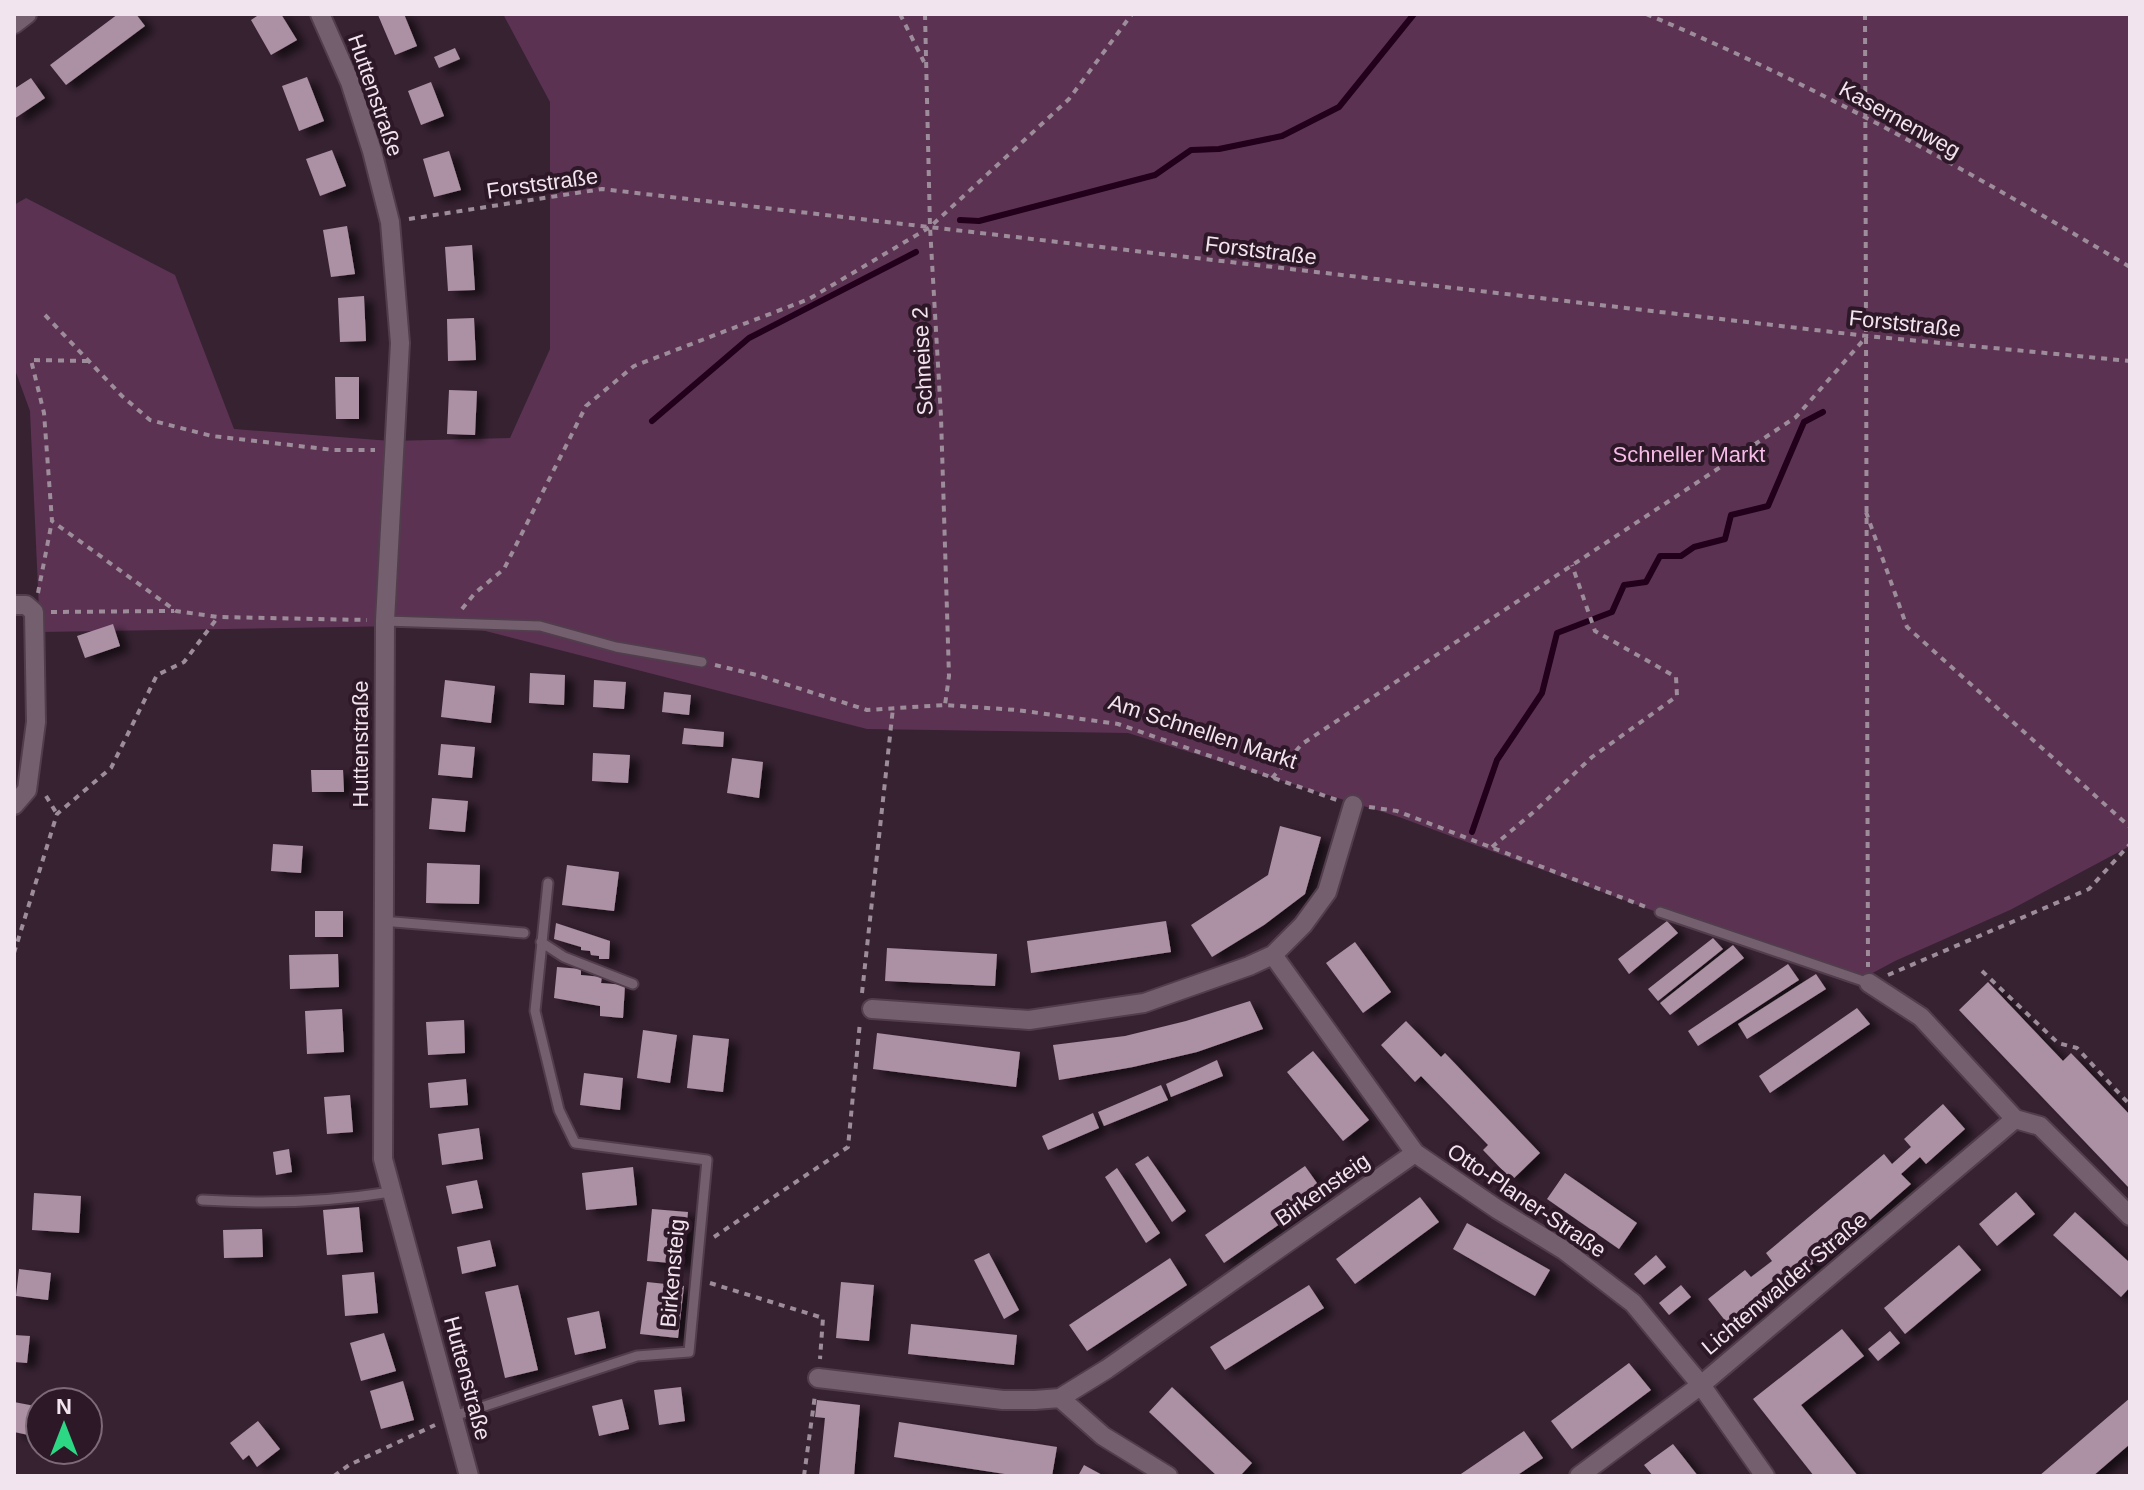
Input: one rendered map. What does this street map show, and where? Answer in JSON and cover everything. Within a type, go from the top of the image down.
[{"type":"street","points":[[14,24],[27,14]]},
{"type":"street","name":"Huttenstraße","points":[[320,14],[350,82],[390,222],[400,343],[385,621],[383,1159],[469,1476]]},
{"type":"street","points":[[14,605],[26,605],[34,612],[36,722],[27,790],[14,805]]},
{"type":"street","points":[[866,1014],[1029,1020],[1144,1003],[1273,955],[1303,925],[1327,892],[1353,805]]},
{"type":"street","name":"Otto-Planer-Straße","points":[[1273,955],[1415,1153],[1564,1250],[1633,1303],[1701,1385],[1765,1476]]},
{"type":"street","points":[[1869,983],[1921,1017],[2015,1119],[2040,1126],[2130,1216]]},
{"type":"street","name":"Lichtenwalder Straße","points":[[1579,1476],[1701,1385],[2015,1119]]},
{"type":"street","name":"Birkensteig","points":[[818,1378],[1003,1400],[1060,1398],[1107,1369],[1415,1153]]},
{"type":"street","points":[[1060,1398],[1103,1436],[1168,1476]]},
{"type":"lane","points":[[385,621],[540,626],[616,647],[702,662]]},
{"type":"lane","name":"Birkensteig","points":[[454,1416],[637,1356],[689,1352],[707,1160],[575,1143],[559,1110],[535,1011],[548,883]]},
{"type":"lane","points":[[1660,912],[1869,983]]},
{"type":"lane","points":[[382,921],[524,933]]},
{"type":"lane","points":[[541,942],[564,957],[633,984]]},
{"type":"lane","points":[[202,1200],[254,1204],[391,1192]]},
{"type":"path","points":[[900,14],[925,63]]},
{"type":"path","name":"Schneise 2","points":[[925,14],[930,227],[941,417],[949,676],[945,705]]},
{"type":"path","points":[[450,623],[475,593],[504,569],[586,406],[634,366],[809,299],[930,227],[1069,99],[1132,14]]},
{"type":"path","name":"Kasernenweg","points":[[1646,14],[1712,41],[1864,115],[2130,267]]},
{"type":"path","points":[[1865,14],[1869,983],[2089,889],[2130,844]]},
{"type":"path","name":"Forststraße","points":[[390,222],[602,189],[1867,336],[2130,361]]},
{"type":"path","points":[[45,315],[122,396],[150,420],[212,436],[334,450],[394,451]]},
{"type":"path","points":[[1272,778],[1302,744],[1796,417],[1867,336]]},
{"type":"path","points":[[88,361],[31,360],[44,413],[52,521],[34,612],[176,611],[218,617],[385,621]]},
{"type":"path","points":[[1865,508],[1907,627],[2130,827]]},
{"type":"path","points":[[52,521],[176,611]]},
{"type":"path","points":[[1492,847],[1592,757],[1677,696],[1676,677],[1595,631],[1572,565]]},
{"type":"path","points":[[14,950],[57,814],[111,768],[157,675],[184,662],[218,617]]},
{"type":"path","name":"Am Schnellen Markt","points":[[702,662],[757,675],[867,710],[945,705],[1017,710],[1118,724],[1353,805],[1397,811],[1660,912]]},
{"type":"path","points":[[862,993],[893,708]]},
{"type":"path","points":[[1982,971],[2058,1043],[2077,1048],[2130,1105]]},
{"type":"path","points":[[712,1239],[848,1147],[866,1014]]},
{"type":"path","points":[[696,1279],[823,1318],[804,1476]]},
{"type":"path","points":[[334,1476],[349,1465],[454,1416]]},
{"type":"green space","name":"Schneller Markt","points":[[503,14],[2130,14],[2130,846],[2010,910],[1895,961],[1852,984],[1399,817],[1128,733],[867,729],[462,625],[40,632],[30,411],[14,367],[14,205],[26,198],[175,275],[234,429],[391,441],[510,438],[550,349],[550,102]]},
{"type":"building","points":[[118,14],[136,14],[145,26],[66,85],[50,65]]},
{"type":"building","points":[[260,14],[281,14],[297,40],[271,55],[251,20]]},
{"type":"building","points":[[404,14],[417,46],[395,55],[378,15]]},
{"type":"building","points":[[455,48],[460,59],[439,68],[434,57]]},
{"type":"building","points":[[307,77],[324,121],[299,131],[282,86]]},
{"type":"building","points":[[31,78],[45,98],[14,119],[14,89]]},
{"type":"building","points":[[431,82],[444,116],[421,125],[408,91]]},
{"type":"building","points":[[332,150],[346,186],[320,196],[306,159]]},
{"type":"building","points":[[449,151],[461,190],[434,197],[423,159]]},
{"type":"building","points":[[347,226],[355,274],[331,277],[323,230]]},
{"type":"building","points":[[472,245],[475,290],[448,291],[445,247]]},
{"type":"building","points":[[364,296],[366,341],[340,342],[338,298]]},
{"type":"building","points":[[474,318],[476,360],[448,361],[447,319]]},
{"type":"building","points":[[335,377],[359,377],[359,419],[336,419]]},
{"type":"building","points":[[449,390],[477,391],[475,435],[447,434]]},
{"type":"building","points":[[113,624],[120,646],[85,658],[77,636]]},
{"type":"building","points":[[530,673],[565,675],[564,705],[529,703]]},
{"type":"building","points":[[445,680],[495,686],[491,723],[441,717]]},
{"type":"building","points":[[594,680],[626,682],[624,709],[593,707]]},
{"type":"building","points":[[664,692],[691,695],[689,715],[662,712]]},
{"type":"building","points":[[684,728],[724,732],[723,747],[682,744]]},
{"type":"building","points":[[441,744],[475,747],[472,778],[438,775]]},
{"type":"building","points":[[593,753],[630,755],[628,783],[592,781]]},
{"type":"building","points":[[732,758],[763,762],[759,798],[727,793]]},
{"type":"building","points":[[311,770],[343,770],[344,792],[312,792]]},
{"type":"building","points":[[432,798],[468,801],[465,832],[429,829]]},
{"type":"building","points":[[1280,826],[1321,837],[1305,894],[1264,925],[1212,957],[1191,925],[1268,875]]},
{"type":"building","points":[[273,844],[303,846],[301,873],[271,871]]},
{"type":"building","points":[[427,863],[480,865],[479,904],[426,903]]},
{"type":"building","points":[[567,865],[619,872],[614,911],[562,905]]},
{"type":"building","points":[[315,911],[343,911],[343,937],[315,937]]},
{"type":"building","points":[[1166,921],[1171,952],[1031,973],[1027,941]]},
{"type":"building","points":[[1667,921],[1678,933],[1629,974],[1618,959]]},
{"type":"building","points":[[556,923],[610,941],[609,959],[599,959],[590,951],[581,950],[581,947],[554,939]]},
{"type":"building","points":[[1713,938],[1723,949],[1658,1001],[1648,989]]},
{"type":"building","points":[[1355,942],[1391,992],[1363,1013],[1326,963]]},
{"type":"building","points":[[1733,945],[1744,958],[1670,1015],[1660,1003]]},
{"type":"building","points":[[887,948],[997,954],[995,986],[885,981]]},
{"type":"building","points":[[338,954],[339,987],[290,989],[289,955]]},
{"type":"building","points":[[1788,964],[1799,980],[1698,1046],[1688,1031]]},
{"type":"building","points":[[557,967],[581,969],[581,975],[602,977],[601,983],[625,985],[623,1018],[600,1016],[600,1006],[554,998]]},
{"type":"building","points":[[1816,974],[1826,989],[1747,1039],[1738,1024]]},
{"type":"building","points":[[1988,982],[2063,1061],[2071,1053],[2130,1115],[2130,1189],[1959,1010]]},
{"type":"building","points":[[1250,1001],[1263,1029],[1197,1052],[1059,1080],[1053,1045],[1125,1036]]},
{"type":"building","points":[[1857,1008],[1870,1024],[1770,1093],[1759,1076]]},
{"type":"building","points":[[342,1009],[344,1052],[307,1054],[305,1011]]},
{"type":"building","points":[[464,1020],[465,1053],[428,1055],[426,1022]]},
{"type":"building","points":[[1406,1021],[1441,1057],[1445,1053],[1540,1153],[1512,1180],[1483,1150],[1488,1145],[1421,1076],[1415,1082],[1381,1045]]},
{"type":"building","points":[[643,1030],[677,1035],[670,1083],[637,1078]]},
{"type":"building","points":[[877,1033],[1020,1052],[1016,1087],[873,1069]]},
{"type":"building","points":[[693,1035],[729,1039],[723,1092],[687,1088]]},
{"type":"building","points":[[1313,1051],[1369,1120],[1343,1141],[1287,1072]]},
{"type":"building","points":[[1217,1060],[1223,1076],[1171,1097],[1166,1084]]},
{"type":"building","points":[[584,1073],[623,1078],[620,1110],[580,1105]]},
{"type":"building","points":[[466,1079],[468,1105],[430,1108],[428,1083]]},
{"type":"building","points":[[1161,1085],[1168,1100],[1104,1126],[1098,1112]]},
{"type":"building","points":[[350,1095],[353,1132],[327,1134],[324,1097]]},
{"type":"building","points":[[1943,1104],[1965,1129],[1926,1164],[1920,1157],[1901,1174],[1911,1184],[1870,1220],[1789,1282],[1782,1274],[1761,1290],[1768,1298],[1731,1328],[1708,1299],[1745,1270],[1751,1277],[1772,1261],[1766,1253],[1884,1154],[1892,1164],[1911,1147],[1904,1139]]},
{"type":"building","points":[[1093,1113],[1099,1128],[1048,1150],[1042,1136]]},
{"type":"building","points":[[479,1128],[483,1159],[442,1165],[438,1134]]},
{"type":"building","points":[[289,1149],[292,1172],[276,1175],[273,1152]]},
{"type":"building","points":[[1148,1156],[1186,1211],[1172,1222],[1135,1164]]},
{"type":"building","points":[[1305,1166],[1324,1193],[1224,1263],[1205,1235]]},
{"type":"building","points":[[633,1167],[637,1205],[586,1210],[582,1173]]},
{"type":"building","points":[[1117,1168],[1160,1233],[1146,1243],[1105,1177]]},
{"type":"building","points":[[1565,1173],[1637,1223],[1619,1249],[1547,1199]]},
{"type":"building","points":[[477,1180],[483,1208],[452,1214],[446,1186]]},
{"type":"building","points":[[2016,1192],[2035,1214],[1997,1246],[1979,1224]]},
{"type":"building","points":[[34,1193],[81,1196],[79,1233],[32,1230]]},
{"type":"building","points":[[1420,1197],[1439,1222],[1355,1284],[1336,1259]]},
{"type":"building","points":[[359,1207],[363,1252],[327,1255],[323,1210]]},
{"type":"building","points":[[652,1209],[688,1212],[683,1264],[647,1261]]},
{"type":"building","points":[[2075,1212],[2130,1263],[2130,1287],[2121,1297],[2053,1235]]},
{"type":"building","points":[[1467,1223],[1550,1270],[1535,1296],[1453,1249]]},
{"type":"building","points":[[262,1229],[263,1257],[224,1258],[223,1230]]},
{"type":"building","points":[[490,1240],[496,1266],[462,1274],[457,1247]]},
{"type":"building","points":[[1959,1245],[1981,1270],[1905,1334],[1884,1308]]},
{"type":"building","points":[[989,1253],[1019,1310],[1004,1319],[974,1260]]},
{"type":"building","points":[[1656,1255],[1666,1267],[1644,1285],[1634,1274]]},
{"type":"building","points":[[1170,1258],[1187,1285],[1087,1351],[1069,1325]]},
{"type":"building","points":[[19,1269],[51,1273],[48,1300],[16,1296]]},
{"type":"building","points":[[374,1272],[378,1313],[345,1316],[342,1275]]},
{"type":"building","points":[[647,1282],[684,1286],[678,1338],[640,1334]]},
{"type":"building","points":[[841,1282],[874,1285],[869,1341],[836,1338]]},
{"type":"building","points":[[518,1285],[538,1370],[505,1378],[485,1292]]},
{"type":"building","points":[[1309,1285],[1324,1308],[1225,1370],[1210,1347]]},
{"type":"building","points":[[1681,1285],[1691,1297],[1669,1315],[1659,1303]]},
{"type":"building","points":[[599,1311],[606,1348],[575,1355],[567,1318]]},
{"type":"building","points":[[911,1324],[1017,1335],[1014,1365],[908,1354]]},
{"type":"building","points":[[1842,1329],[1864,1356],[1801,1405],[1858,1476],[1814,1476],[1753,1399]]},
{"type":"building","points":[[1890,1331],[1900,1343],[1878,1361],[1868,1349]]},
{"type":"building","points":[[384,1333],[396,1371],[361,1381],[350,1343]]},
{"type":"building","points":[[14,1335],[30,1336],[27,1363],[14,1362]]},
{"type":"building","points":[[1629,1363],[1651,1390],[1572,1449],[1551,1421]]},
{"type":"building","points":[[403,1381],[414,1420],[381,1429],[370,1391]]},
{"type":"building","points":[[681,1387],[685,1421],[659,1425],[654,1390]]},
{"type":"building","points":[[1172,1387],[1252,1463],[1240,1476],[1217,1476],[1149,1412]]},
{"type":"building","points":[[2130,1398],[2130,1444],[2093,1476],[2039,1476]]},
{"type":"building","points":[[622,1399],[629,1429],[599,1436],[592,1406]]},
{"type":"building","points":[[817,1400],[860,1405],[854,1476],[819,1476],[825,1418],[815,1417]]},
{"type":"building","points":[[14,1402],[24,1404],[24,1434],[14,1432]]},
{"type":"building","points":[[258,1421],[280,1449],[257,1467],[249,1455],[243,1460],[230,1443]]},
{"type":"building","points":[[899,1422],[1057,1447],[1052,1476],[1018,1476],[894,1457]]},
{"type":"building","points":[[1524,1431],[1543,1458],[1516,1476],[1458,1476]]},
{"type":"building","points":[[1673,1444],[1698,1476],[1653,1476],[1644,1465]]},
{"type":"building","points":[[1084,1465],[1104,1476],[1078,1476]]},
{"type":"waterway","points":[[960,220],[979,221],[1155,175],[1191,150],[1219,149],[1282,136],[1339,107],[1414,14]]},
{"type":"waterway","points":[[652,421],[749,338],[916,252]]},
{"type":"waterway","points":[[1472,832],[1497,760],[1542,693],[1557,633],[1612,612],[1624,585],[1646,582],[1660,556],[1681,556],[1694,547],[1725,539],[1731,515],[1768,506],[1804,422],[1823,412]]}]
